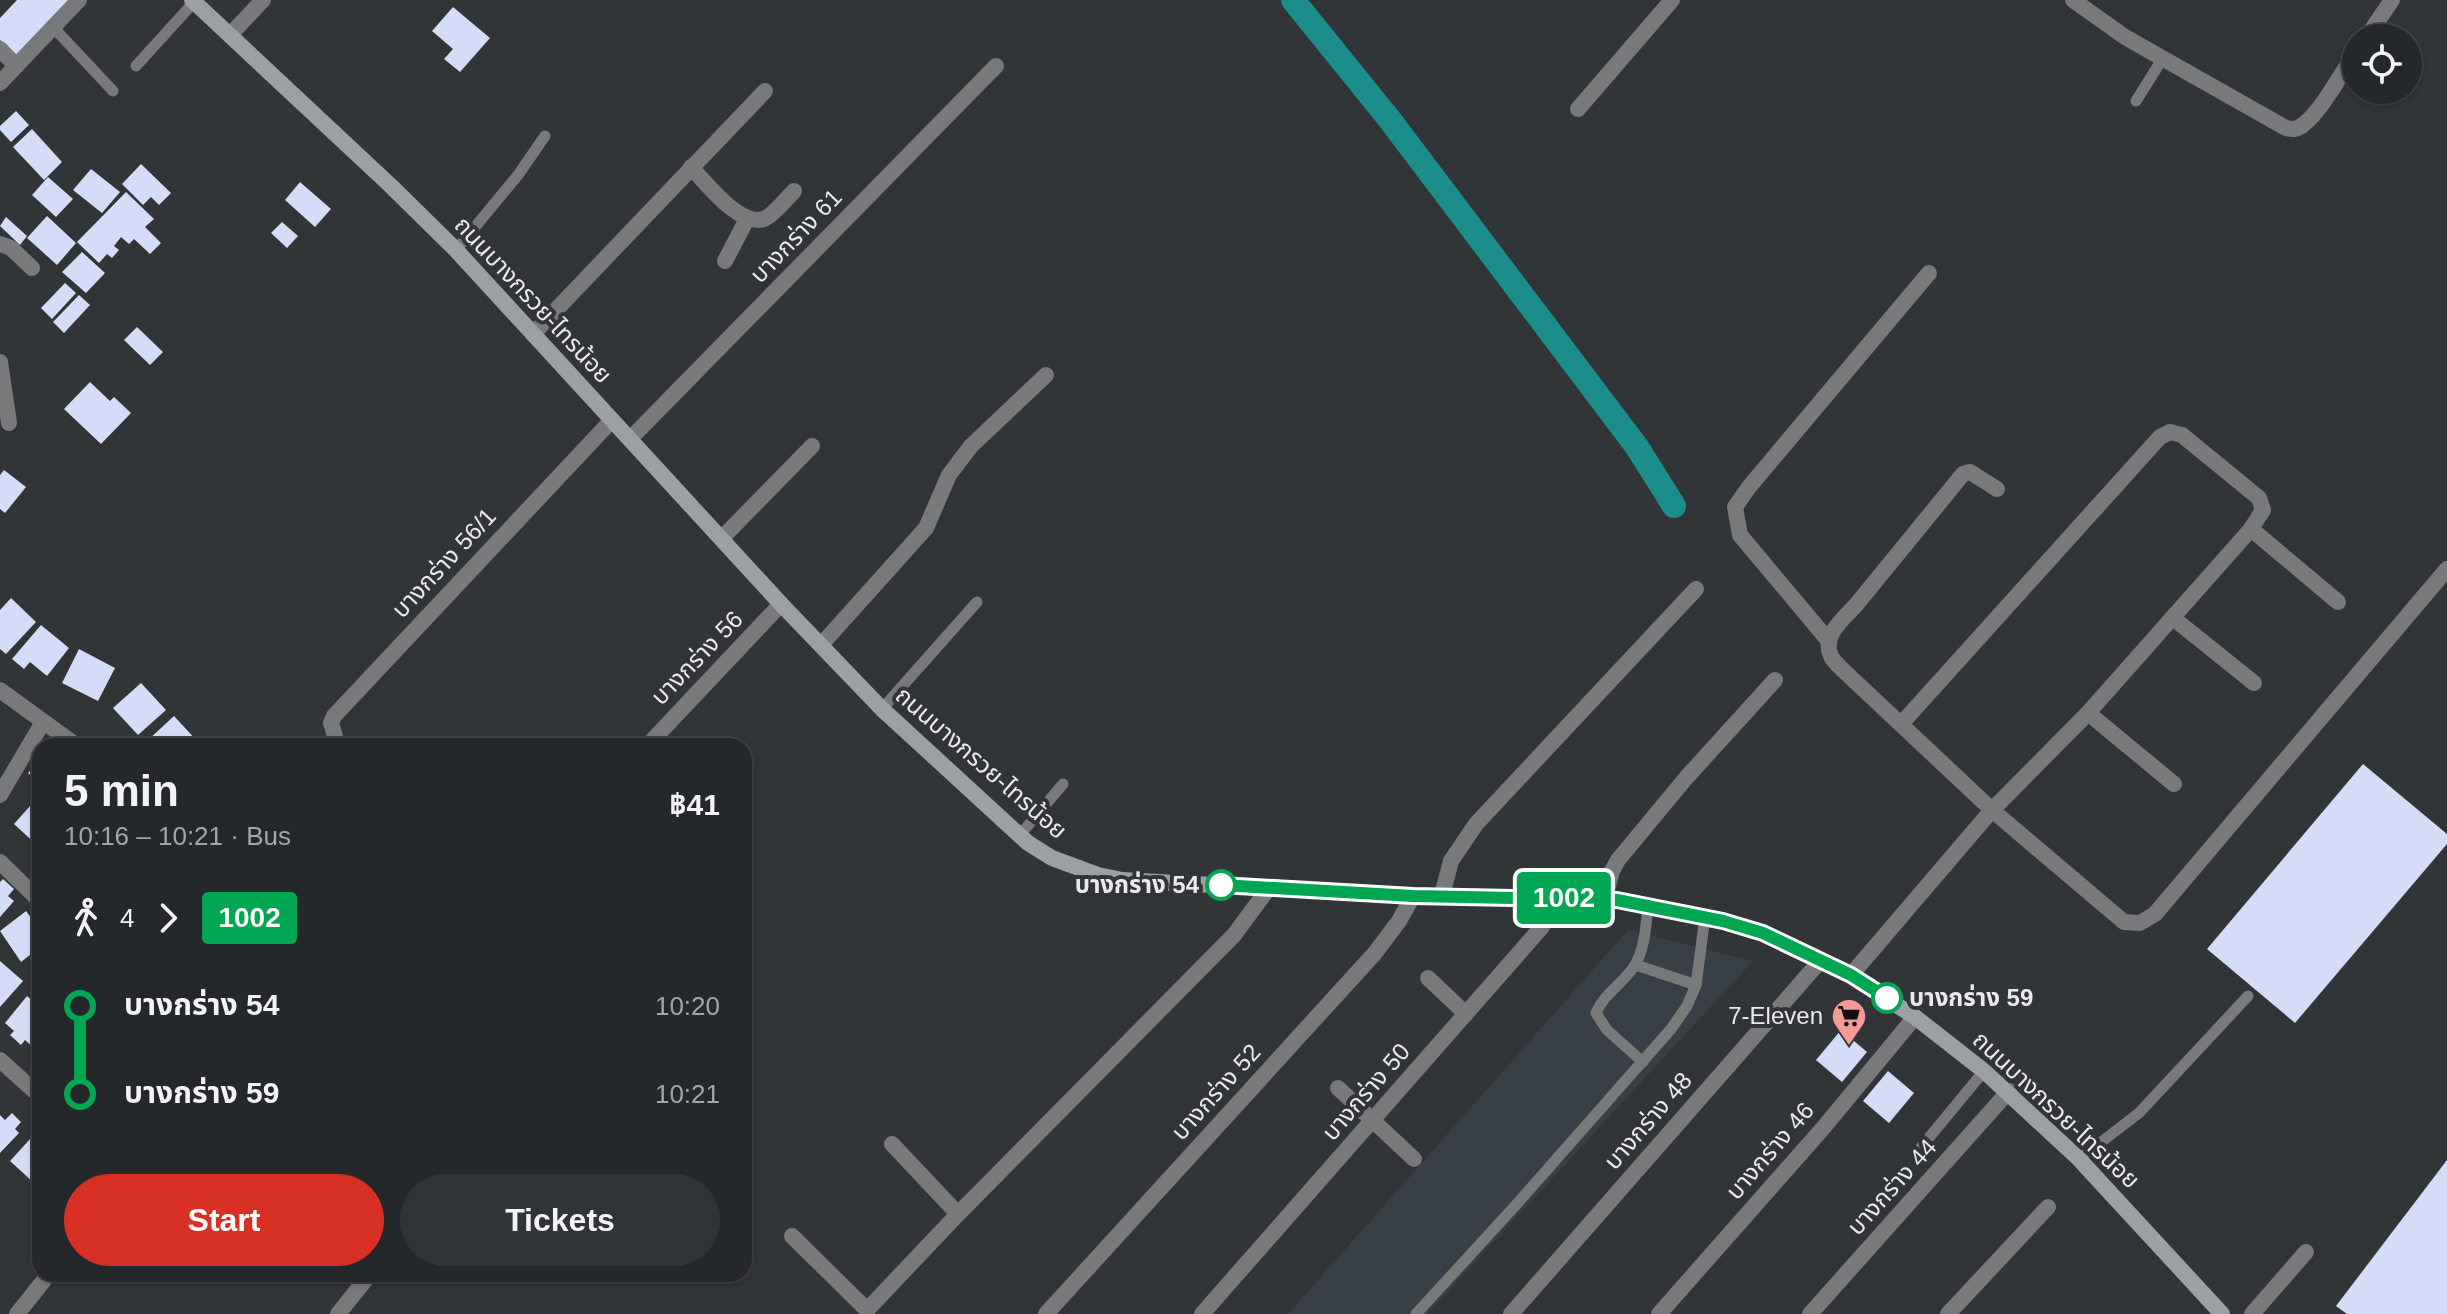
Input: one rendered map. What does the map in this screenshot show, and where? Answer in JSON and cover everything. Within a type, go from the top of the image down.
[{"type":"main road","name":"ถนนบางกรวย-ไทรน้อย","points":[[193,1],[456,250],[781,604],[882,709],[1020,835],[1052,858],[1098,875],[1122,880],[1413,896],[1604,900],[1648,905],[1763,933],[1851,975],[1915,1017],[2009,1091],[2079,1159],[2222,1314]]},
{"type":"street","points":[[0,83],[79,0]]},
{"type":"street","points":[[230,35],[263,0]]},
{"type":"street","points":[[1578,109],[1672,0]]},
{"type":"street","points":[[2073,0],[2125,37],[2293,130],[2312,116],[2342,72]]},
{"type":"street","points":[[2376,24],[2392,0]]},
{"type":"street","points":[[0,49],[16,66]]},
{"type":"street","name":"บางกร่าง 61","points":[[630,439],[996,66]]},
{"type":"street","points":[[533,334],[765,91]]},
{"type":"street","points":[[691,167],[723,200],[747,219],[759,220],[769,216],[794,191]]},
{"type":"street","points":[[725,261],[747,219]]},
{"type":"street","points":[[0,244],[11,248],[32,268]]},
{"type":"street","points":[[1929,273],[1749,487],[1735,507],[1740,535],[1828,640],[1830,655],[1844,671],[1992,810],[2124,922],[2140,923],[2155,914],[2447,569]]},
{"type":"street","points":[[0,362],[9,423]]},
{"type":"street","points":[[821,645],[926,528],[949,475],[971,446],[1046,375]]},
{"type":"street","name":"บางกร่าง 56/1","points":[[336,738],[331,723],[349,698],[612,420]]},
{"type":"street","points":[[1851,975],[1992,810],[2088,713],[2251,529],[2263,510],[2259,498],[2182,435],[2165,434],[1902,723]]},
{"type":"street","points":[[722,538],[812,446]]},
{"type":"street","points":[[1828,640],[1836,625],[1856,605],[1963,474],[1970,472],[1997,489]]},
{"type":"street","points":[[2251,529],[2338,602]]},
{"type":"street","points":[[1442,895],[1451,861],[1476,824],[1696,589]]},
{"type":"street","name":"บางกร่าง 56","points":[[655,738],[781,604]]},
{"type":"street","points":[[2173,618],[2254,683]]},
{"type":"street","points":[[1604,900],[1618,860],[1686,778],[1775,680]]},
{"type":"street","points":[[0,690],[66,738]]},
{"type":"street","points":[[2088,713],[2174,784]]},
{"type":"street","points":[[34,738],[43,722]]},
{"type":"street","points":[[0,795],[32,741]]},
{"type":"street","points":[[0,862],[32,893]]},
{"type":"street","points":[[792,1236],[866,1312],[958,1214],[1234,935],[1268,889]]},
{"type":"street","name":"บางกร่าง 52","points":[[1046,1314],[1375,953],[1413,896]]},
{"type":"street","name":"บางกร่าง 50","points":[[1202,1314],[1541,928],[1560,898]]},
{"type":"street","name":"บางกร่าง 48","points":[[1511,1314],[1821,960]]},
{"type":"street","points":[[1428,978],[1466,1014]]},
{"type":"street","name":"บางกร่าง 46","points":[[1659,1314],[1824,1127],[1915,1017]]},
{"type":"street","points":[[0,1060],[32,1089]]},
{"type":"street","points":[[1338,1088],[1414,1159]]},
{"type":"street","name":"บางกร่าง 44","points":[[1810,1314],[2009,1091]]},
{"type":"street","points":[[892,1144],[958,1214]]},
{"type":"street","points":[[1948,1314],[2048,1207]]},
{"type":"street","points":[[2252,1314],[2306,1252]]},
{"type":"street","points":[[17,1314],[43,1282]]},
{"type":"street","points":[[344,1312],[359,1282]]},
{"type":"lane","points":[[136,66],[193,1]]},
{"type":"lane","points":[[53,27],[113,91]]},
{"type":"lane","points":[[2136,101],[2163,58]]},
{"type":"lane","points":[[456,250],[518,175],[545,136]]},
{"type":"lane","points":[[882,709],[977,602]]},
{"type":"lane","points":[[1020,835],[1063,784]]},
{"type":"lane","points":[[1643,1062],[1607,1030],[1596,1013],[1636,965],[1643,943],[1648,905]]},
{"type":"lane","points":[[1416,1314],[1671,1029],[1687,1006],[1696,985],[1705,917]]},
{"type":"lane","points":[[1636,965],[1696,985]]},
{"type":"lane","points":[[2079,1159],[2139,1113],[2248,996]]},
{"type":"lane","points":[[1918,1151],[1984,1071]]},
{"type":"shaded area","points":[[1628,930],[1753,961],[1427,1314],[1288,1314]]},
{"type":"building","points":[[17,0],[76,0],[21,59],[0,40],[0,18]]},
{"type":"building","points":[[453,7],[490,38],[460,72],[444,59],[453,49],[432,31]]},
{"type":"building","points":[[16,111],[29,125],[11,142],[0,126]]},
{"type":"building","points":[[32,129],[62,162],[44,180],[13,147]]},
{"type":"building","points":[[141,164],[171,193],[159,205],[151,197],[143,205],[122,184]]},
{"type":"building","points":[[91,169],[120,192],[102,213],[73,190]]},
{"type":"building","points":[[48,177],[73,199],[56,217],[32,195]]},
{"type":"building","points":[[300,182],[331,209],[315,227],[285,200]]},
{"type":"building","points":[[126,192],[154,219],[145,227],[161,243],[150,254],[134,239],[129,244],[121,237],[114,246],[119,250],[112,258],[107,254],[99,263],[77,242]]},
{"type":"building","points":[[47,216],[76,243],[57,265],[27,238]]},
{"type":"building","points":[[6,217],[27,236],[20,245],[0,226]]},
{"type":"building","points":[[282,222],[298,236],[287,248],[271,233]]},
{"type":"building","points":[[82,252],[105,273],[86,293],[62,272]]},
{"type":"building","points":[[65,283],[76,293],[52,319],[41,308]]},
{"type":"building","points":[[79,295],[90,305],[64,333],[53,322]]},
{"type":"building","points":[[137,327],[163,352],[150,365],[124,340]]},
{"type":"building","points":[[90,382],[110,401],[114,397],[131,413],[101,444],[64,409]]},
{"type":"building","points":[[4,470],[26,487],[5,513],[0,509],[0,475]]},
{"type":"building","points":[[11,598],[36,622],[6,654],[0,649],[0,610]]},
{"type":"building","points":[[41,625],[69,648],[47,676],[30,662],[24,669],[12,659]]},
{"type":"building","points":[[79,649],[115,668],[98,701],[62,683]]},
{"type":"building","points":[[141,683],[166,710],[138,735],[113,708]]},
{"type":"building","points":[[174,716],[194,738],[150,738]]},
{"type":"building","points":[[2363,764],[2447,834],[2447,844],[2295,1023],[2207,949]]},
{"type":"building","points":[[32,804],[32,841],[14,824]]},
{"type":"building","points":[[3,879],[14,889],[8,896],[14,901],[0,917],[0,882]]},
{"type":"building","points":[[26,911],[32,919],[32,953],[21,962],[0,931]]},
{"type":"building","points":[[0,961],[23,981],[0,1007]]},
{"type":"building","points":[[27,996],[32,1000],[32,1046],[25,1040],[21,1045],[10,1035],[14,1031],[5,1023]]},
{"type":"building","points":[[1841,1030],[1867,1052],[1842,1082],[1816,1060]]},
{"type":"building","points":[[1888,1071],[1914,1093],[1889,1123],[1863,1101]]},
{"type":"building","points":[[12,1113],[21,1122],[15,1129],[19,1133],[0,1153],[0,1115],[5,1120]]},
{"type":"building","points":[[31,1138],[32,1181],[10,1161]]},
{"type":"building","points":[[2447,1160],[2447,1314],[2347,1314],[2336,1306]]},
{"type":"waterway","points":[[1293,0],[1390,120],[1637,447],[1674,506]]},
{"type":"bus line","name":"1002","points":[[1221,885],[1413,896],[1617,900],[1672,909],[1763,933],[1851,975],[1887,998]]},
{"type":"place","name":"บางกร่าง 54","points":[[1221,885]]},
{"type":"place","name":"บางกร่าง 59","points":[[1887,998]]},
{"type":"place","name":"7-Eleven","points":[[1849,1047]]}]
